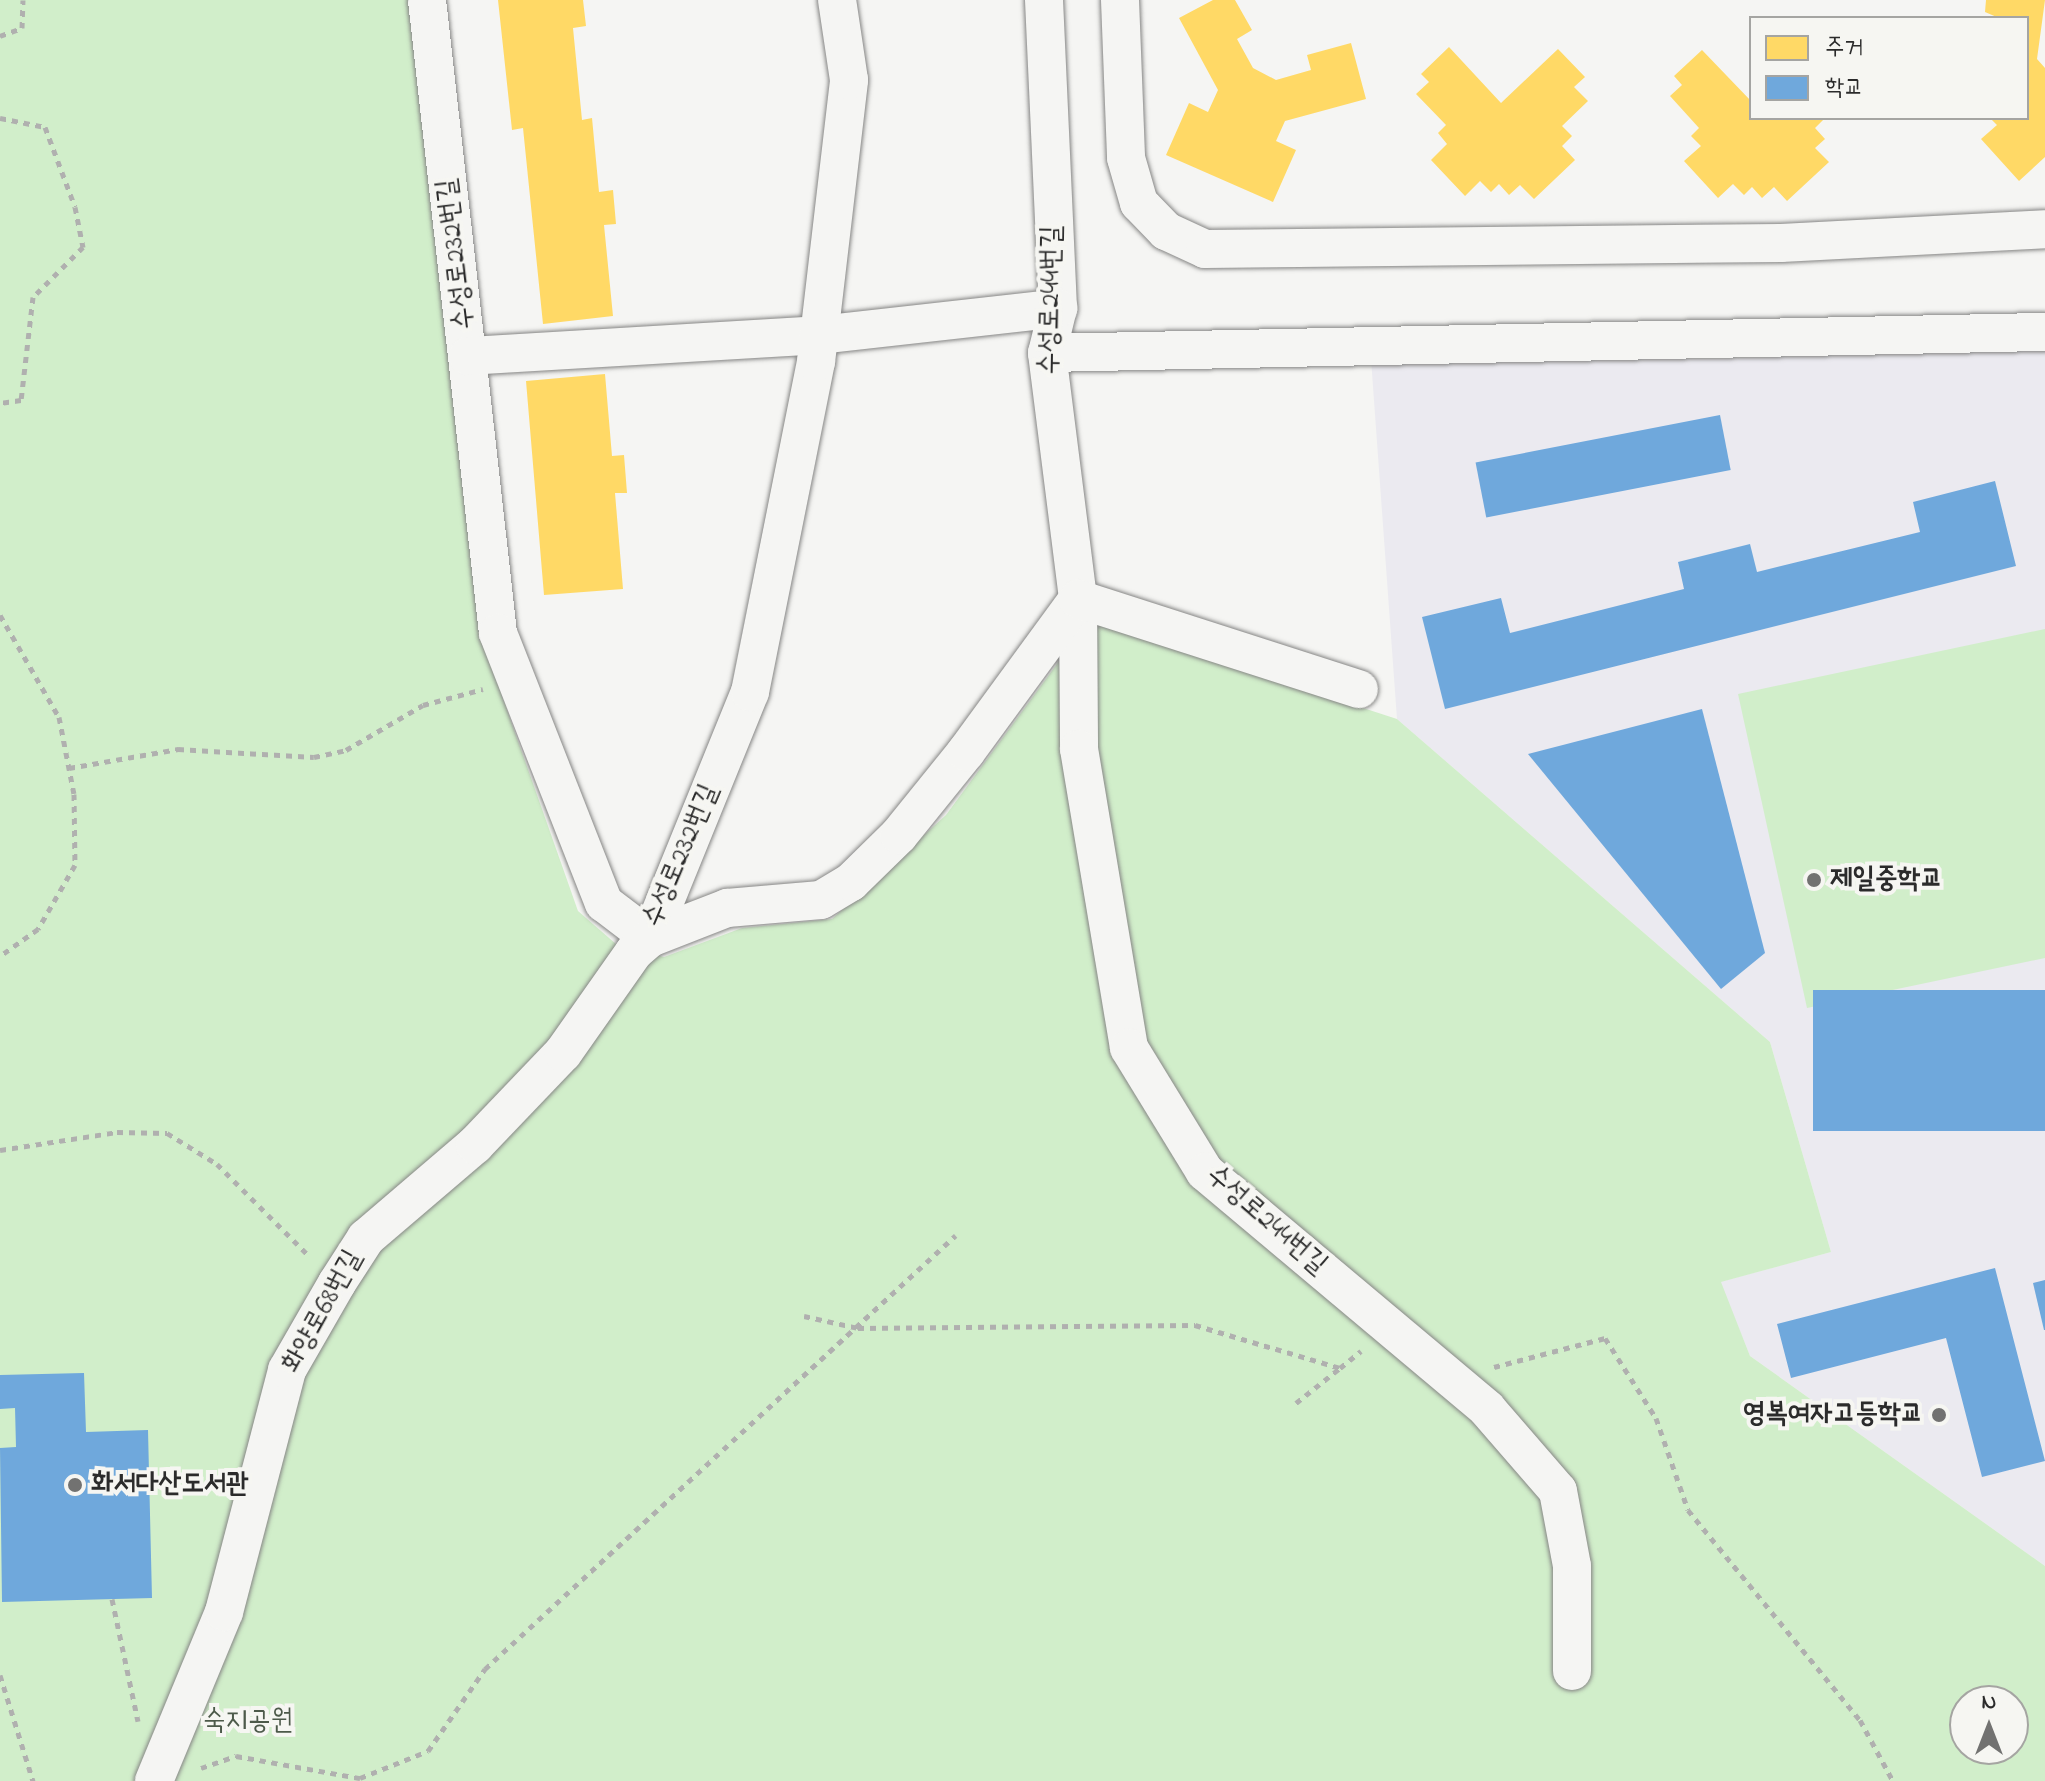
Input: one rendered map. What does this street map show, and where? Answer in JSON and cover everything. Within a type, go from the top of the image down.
[{"type":"street","name":"수성로232번길","points":[[427,0],[498,633],[604,903],[650,938],[750,692],[819,335],[849,80],[837,0]]},
{"type":"street","name":"수성로244번길","points":[[1044,0],[1058,308],[1047,353],[1078,599],[1079,749],[1129,1048],[1205,1172],[1487,1409],[1558,1491],[1572,1566],[1572,1671]]},
{"type":"street","points":[[1120,0],[1126,158],[1139,203],[1166,231],[1205,249],[1781,243],[2045,229]]},
{"type":"street","points":[[468,356],[819,335],[1058,308]]},
{"type":"street","points":[[1047,353],[2045,332]]},
{"type":"street","points":[[650,938],[727,908],[821,900],[851,882],[899,835],[966,752],[1078,599],[1359,689]]},
{"type":"street","name":"화양로68번길","points":[[154,1781],[224,1612],[287,1370],[337,1283],[366,1238],[475,1145],[563,1053],[634,952],[650,938]]},
{"type":"path","points":[[0,36],[22,28],[23,0]]},
{"type":"path","points":[[0,118],[45,127],[75,207],[83,247],[33,297],[21,400],[0,403]]},
{"type":"path","points":[[0,615],[59,717],[69,768],[75,865],[38,929],[0,956]]},
{"type":"path","points":[[69,768],[178,749],[314,757],[346,750],[423,705],[516,679]]},
{"type":"path","points":[[0,1150],[117,1132],[167,1133],[217,1164],[337,1283]]},
{"type":"path","points":[[194,1771],[236,1756],[360,1778],[428,1751],[485,1669],[956,1235]]},
{"type":"path","points":[[804,1316],[858,1328],[1195,1325],[1340,1368]]},
{"type":"path","points":[[1296,1403],[1389,1327]]},
{"type":"path","points":[[1450,1378],[1605,1338],[1656,1418],[1688,1510],[1860,1720],[1893,1781]]},
{"type":"path","points":[[112,1599],[141,1735]]},
{"type":"path","points":[[0,1675],[33,1781]]},
{"type":"shaded area","name":"제일중학교","points":[[2045,347],[2045,1566],[1750,1356],[1720,1282],[1831,1252],[1770,1042],[1397,719],[1371,359],[1715,359]]},
{"type":"green space","name":"숙지공원","points":[[0,0],[411,0],[482,639],[578,911],[616,944],[664,957],[742,928],[832,919],[946,815],[1090,619],[1397,719],[1770,1042],[1831,1252],[1721,1282],[1750,1356],[2045,1566],[2045,1781],[0,1781]]},
{"type":"green space","points":[[2045,629],[2045,958],[1807,1008],[1738,694]]},
{"type":"building: 주거","points":[[498,0],[583,0],[586,26],[573,28],[582,120],[592,118],[599,192],[613,190],[616,224],[604,225],[613,316],[543,324],[523,128],[512,130]]},
{"type":"building: 주거","points":[[1213,0],[1235,0],[1252,30],[1237,39],[1253,68],[1276,80],[1311,70],[1307,55],[1351,43],[1366,99],[1285,121],[1276,141],[1296,150],[1273,202],[1166,155],[1189,103],[1208,112],[1218,90],[1179,18]]},
{"type":"building: 주거","points":[[1986,0],[2045,0],[2037,59],[2045,68],[2045,157],[2019,181],[1981,139],[1997,125],[1992,120],[2029,120],[2029,16],[1994,16],[1985,12]]},
{"type":"building: 주거","points":[[1449,47],[1501,103],[1558,49],[1585,77],[1574,87],[1588,101],[1562,126],[1572,136],[1562,146],[1575,160],[1534,199],[1520,185],[1509,195],[1499,184],[1491,192],[1480,181],[1465,196],[1431,160],[1447,144],[1438,133],[1446,125],[1416,94],[1429,82],[1421,74]]},
{"type":"building: 주거","points":[[1702,50],[1749,99],[1749,120],[1823,120],[1815,128],[1825,139],[1815,148],[1829,162],[1787,201],[1774,187],[1762,198],[1752,187],[1744,195],[1733,184],[1718,198],[1684,161],[1701,146],[1691,136],[1699,128],[1670,96],[1682,85],[1674,76]]},
{"type":"building: 주거","points":[[605,374],[612,456],[624,455],[627,493],[615,493],[623,589],[544,595],[526,381]]},
{"type":"building: 학교","points":[[1720,415],[1731,470],[1486,517],[1476,463]]},
{"type":"building: 학교","points":[[1995,481],[2016,566],[1445,709],[1422,617],[1501,598],[1510,633],[1684,589],[1678,562],[1750,544],[1757,572],[1920,532],[1913,502]]},
{"type":"building: 학교","points":[[1702,709],[1765,953],[1721,989],[1528,754]]},
{"type":"building: 학교","points":[[1813,990],[2045,990],[2045,1131],[1813,1131]]},
{"type":"building: 학교","points":[[1995,1268],[2045,1461],[1982,1477],[1946,1338],[1791,1378],[1777,1324]]},
{"type":"building: 학교","points":[[2045,1280],[2045,1330],[2044,1330],[2033,1283]]},
{"type":"building: 학교","name":"화서다산도서관","points":[[84,1373],[86,1432],[148,1430],[152,1598],[2,1602],[0,1448],[16,1447],[15,1408],[0,1409],[0,1375]]},
{"type":"place","name":"제일중학교","points":[[1814,880]]},
{"type":"place","name":"영복여자고등학교","points":[[1939,1415]]},
{"type":"place","name":"화서다산도서관","points":[[75,1485]]}]
